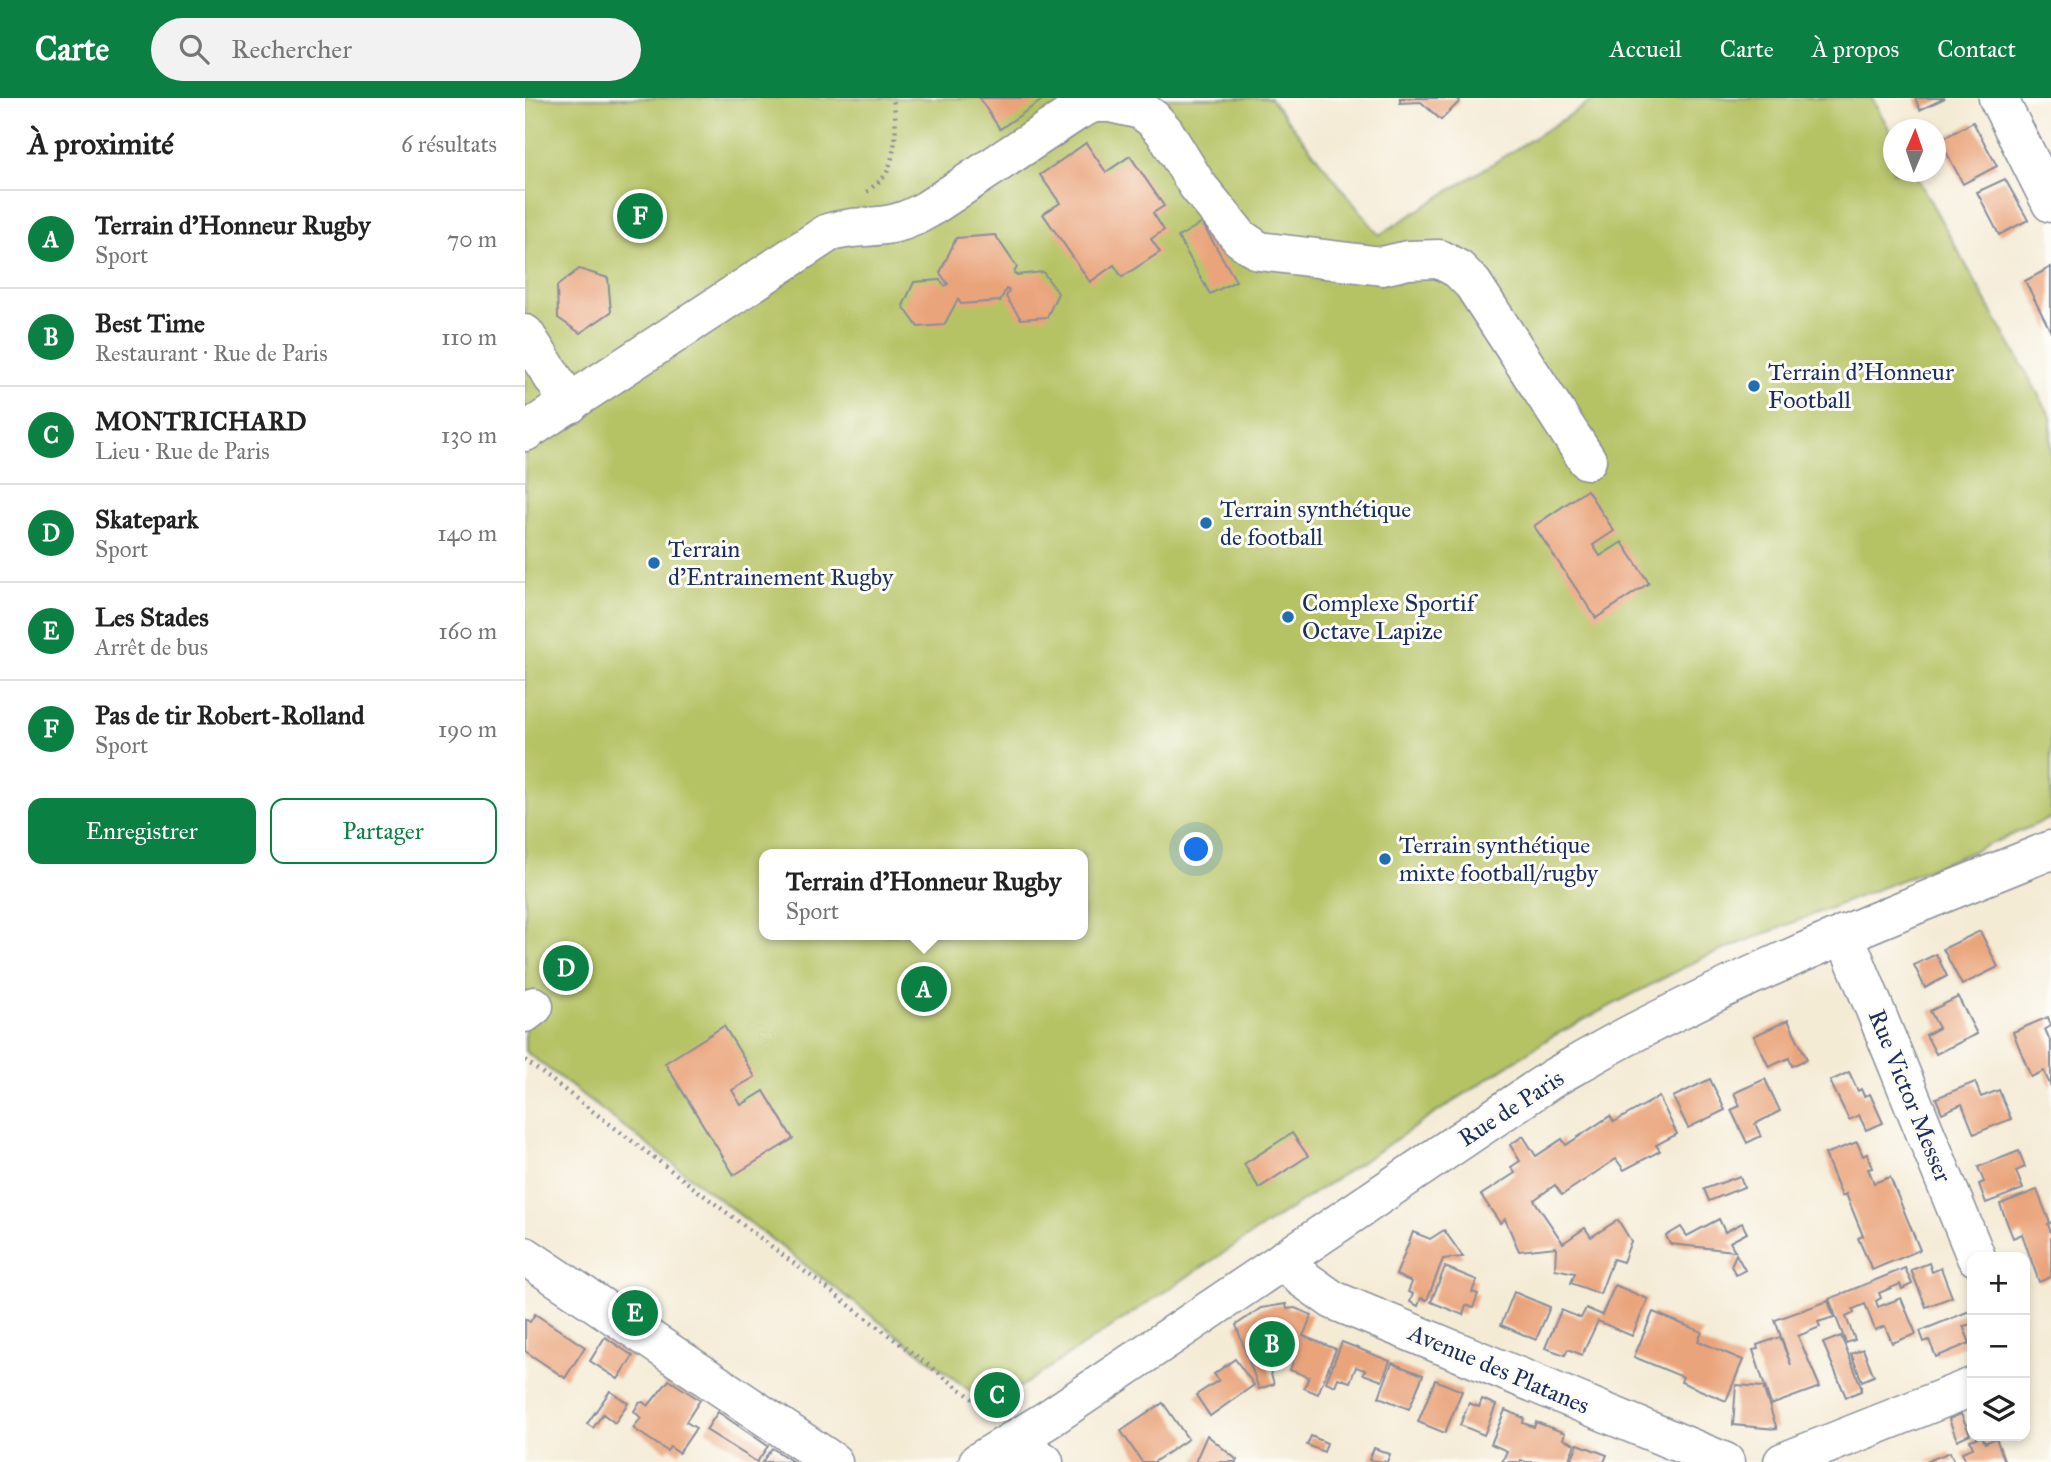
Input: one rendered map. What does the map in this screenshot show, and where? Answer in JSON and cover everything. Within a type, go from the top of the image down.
[{"type":"street","points":[[1998,98],[2051,203]]},
{"type":"street","points":[[525,432],[828,233],[839,229],[894,224],[912,218],[1093,103],[1127,105],[1141,110],[1153,119],[1164,131],[1197,185],[1240,238],[1259,251],[1382,266],[1408,260],[1439,259],[1458,269],[1473,284],[1587,460]]},
{"type":"street","points":[[525,334],[570,404]]},
{"type":"street","name":"Rue de Paris","points":[[978,1462],[1004,1429],[1283,1260],[1553,1078],[1635,1032],[1844,934],[2051,849]]},
{"type":"street","name":"Rue Victor Messer","points":[[1844,934],[1974,1252]]},
{"type":"street","points":[[525,1256],[833,1462]]},
{"type":"street","name":"Avenue des Platanes","points":[[1283,1260],[1302,1278],[1333,1300],[1725,1462]]},
{"type":"street","points":[[1783,1462],[1967,1389]]},
{"type":"street","points":[[1004,1429],[1044,1462]]},
{"type":"path","points":[[828,233],[844,213],[887,174],[894,146],[897,116],[893,98]]},
{"type":"path","points":[[525,1060],[1004,1429]]},
{"type":"green space","name":"Complexe Sportif Octave Lapize","points":[[525,98],[1270,98],[1379,235],[1597,98],[1872,98],[1884,119],[1883,182],[1920,182],[2051,417],[2051,818],[1700,959],[1551,1037],[1011,1393],[1002,1381],[978,1397],[525,1051]]},
{"type":"building","points":[[979,98],[1045,98],[1000,129]]},
{"type":"building","points":[[1400,98],[1456,98],[1460,101],[1441,120],[1421,102],[1400,103]]},
{"type":"building","points":[[1915,98],[1945,98],[1920,110]]},
{"type":"building","points":[[1973,122],[1997,166],[1963,184],[1946,151],[1946,137]]},
{"type":"building","points":[[1086,143],[1106,172],[1130,156],[1164,206],[1153,213],[1164,230],[1151,239],[1160,252],[1122,277],[1114,265],[1090,282],[1043,214],[1060,203],[1040,175]]},
{"type":"building","points":[[2005,179],[2028,220],[1999,235],[1977,192]]},
{"type":"building","points":[[1202,223],[1236,281],[1210,294],[1178,237]]},
{"type":"building","points":[[995,235],[1017,267],[1014,273],[1017,275],[1043,272],[1058,293],[1047,317],[1021,319],[1006,297],[1009,290],[1006,289],[1000,301],[961,304],[958,299],[944,325],[918,327],[903,306],[914,282],[940,280],[945,286],[948,284],[940,273],[956,238]]},
{"type":"building","points":[[2051,267],[2051,332],[2025,281]]},
{"type":"building","points":[[579,269],[608,278],[611,312],[580,333],[558,318],[557,286]]},
{"type":"building","points":[[1587,490],[1614,531],[1593,545],[1600,556],[1622,542],[1649,583],[1596,618],[1534,526]]},
{"type":"building","points":[[1980,931],[1998,967],[1962,985],[1943,949]]},
{"type":"building","points":[[1936,954],[1947,976],[1925,988],[1914,965]]},
{"type":"building","points":[[1958,997],[1977,1034],[1936,1054],[1926,1035],[1939,1028],[1930,1011]]},
{"type":"building","points":[[2048,1017],[2051,1026],[2045,1029],[2051,1043],[2051,1087],[2044,1071],[2031,1077],[2013,1032]]},
{"type":"building","points":[[1788,1020],[1807,1059],[1792,1066],[1789,1058],[1769,1067],[1754,1036]]},
{"type":"building","points":[[724,1026],[755,1077],[732,1090],[741,1105],[764,1091],[793,1139],[734,1175],[665,1063]]},
{"type":"building","points":[[1849,1072],[1858,1091],[1861,1089],[1864,1096],[1870,1094],[1883,1123],[1866,1130],[1859,1115],[1849,1120],[1830,1081]]},
{"type":"building","points":[[1710,1079],[1725,1110],[1688,1128],[1673,1097]]},
{"type":"building","points":[[1765,1079],[1780,1111],[1755,1124],[1761,1136],[1747,1143],[1731,1110],[1740,1106],[1734,1093]]},
{"type":"building","points":[[1975,1082],[1981,1097],[1999,1090],[2011,1119],[1974,1134],[1962,1104],[1942,1113],[1936,1098]]},
{"type":"building","points":[[1659,1097],[1677,1134],[1656,1145],[1660,1151],[1624,1170],[1616,1159],[1562,1195],[1555,1185],[1534,1200],[1563,1243],[1585,1228],[1591,1237],[1618,1220],[1631,1241],[1623,1262],[1613,1259],[1600,1294],[1571,1283],[1575,1273],[1555,1269],[1556,1247],[1519,1251],[1505,1219],[1500,1223],[1481,1195],[1515,1173],[1511,1167],[1520,1161],[1510,1145],[1523,1136],[1536,1156],[1562,1139],[1566,1145],[1610,1116],[1614,1122]]},
{"type":"building","points":[[1292,1133],[1308,1156],[1259,1188],[1244,1164]]},
{"type":"building","points":[[1857,1142],[1863,1156],[1867,1154],[1872,1168],[1868,1169],[1874,1183],[1890,1177],[1920,1250],[1872,1270],[1858,1238],[1863,1236],[1846,1194],[1842,1196],[1825,1154]]},
{"type":"building","points":[[2019,1151],[2025,1167],[2016,1171],[2023,1189],[1986,1203],[1979,1184],[1984,1182],[1978,1167]]},
{"type":"building","points":[[1740,1176],[1744,1187],[1709,1201],[1704,1189]]},
{"type":"building","points":[[2037,1190],[2050,1223],[2051,1277],[2039,1282],[2022,1234],[2013,1238],[2000,1204]]},
{"type":"building","points":[[1719,1219],[1725,1232],[1742,1223],[1747,1233],[1730,1242],[1735,1251],[1670,1244],[1666,1236],[1681,1227],[1687,1236]]},
{"type":"building","points":[[1444,1230],[1463,1257],[1443,1259],[1427,1300],[1421,1298],[1418,1306],[1410,1302],[1413,1294],[1408,1292],[1412,1282],[1396,1275],[1413,1232],[1430,1239]]},
{"type":"building","points":[[1736,1254],[1745,1270],[1736,1275],[1731,1266]]},
{"type":"building","points":[[1929,1263],[1932,1272],[1941,1268],[1952,1297],[1926,1307],[1911,1270]]},
{"type":"building","points":[[1445,1267],[1477,1280],[1472,1292],[1478,1294],[1473,1308],[1466,1305],[1463,1315],[1431,1302]]},
{"type":"building","points":[[1905,1268],[1912,1284],[1902,1289],[1900,1284],[1879,1293],[1881,1298],[1876,1301],[1878,1307],[1901,1298],[1916,1334],[1892,1343],[1885,1326],[1875,1330],[1865,1304],[1853,1309],[1854,1313],[1846,1317],[1855,1340],[1846,1343],[1829,1299]]},
{"type":"building","points":[[1615,1285],[1648,1299],[1632,1336],[1598,1321],[1582,1355],[1568,1349],[1565,1355],[1545,1348],[1561,1310],[1581,1318],[1586,1308],[1602,1315]]},
{"type":"building","points":[[1514,1292],[1550,1307],[1536,1340],[1501,1325]]},
{"type":"building","points":[[1828,1301],[1834,1317],[1818,1322],[1820,1327],[1798,1336],[1820,1387],[1771,1405],[1753,1350],[1758,1349],[1757,1345],[1780,1337],[1791,1365],[1775,1320]]},
{"type":"building","points":[[1286,1304],[1287,1309],[1295,1308],[1312,1315],[1303,1336],[1336,1349],[1318,1394],[1304,1388],[1309,1377],[1290,1370],[1295,1356],[1285,1359],[1283,1352],[1266,1357],[1274,1384],[1259,1389],[1236,1325],[1261,1308]]},
{"type":"building","points":[[1653,1312],[1702,1332],[1698,1341],[1743,1360],[1726,1401],[1681,1382],[1683,1377],[1634,1357]]},
{"type":"building","points":[[1967,1312],[1967,1325],[1963,1326],[1967,1344],[1936,1357],[1929,1340],[1924,1342],[1920,1331]]},
{"type":"building","points":[[535,1314],[585,1347],[565,1378],[525,1351],[525,1319],[530,1322]]},
{"type":"building","points":[[1841,1336],[1861,1386],[1861,1391],[1846,1397],[1823,1343]]},
{"type":"building","points":[[605,1337],[633,1356],[618,1379],[590,1361]]},
{"type":"building","points":[[1342,1342],[1390,1361],[1382,1381],[1363,1374],[1365,1370],[1356,1367],[1350,1382],[1338,1378],[1335,1386],[1326,1382]]},
{"type":"building","points":[[1863,1349],[1874,1376],[1862,1381],[1851,1354]]},
{"type":"building","points":[[1235,1359],[1254,1385],[1210,1416],[1196,1395],[1219,1380],[1214,1374]]},
{"type":"building","points":[[1392,1363],[1423,1375],[1409,1409],[1379,1397]]},
{"type":"building","points":[[669,1380],[700,1400],[686,1422],[696,1428],[679,1453],[670,1447],[667,1451],[633,1428],[641,1418],[634,1411],[639,1403],[643,1402],[648,1406]]},
{"type":"building","points":[[1435,1380],[1462,1391],[1445,1433],[1418,1422]]},
{"type":"building","points":[[1001,1385],[1008,1395],[992,1405],[986,1394]]},
{"type":"building","points":[[1736,1385],[1763,1387],[1777,1429],[1733,1425]]},
{"type":"building","points":[[610,1391],[628,1403],[615,1423],[603,1414],[593,1428],[587,1424]]},
{"type":"building","points":[[1482,1399],[1496,1405],[1484,1435],[1460,1425],[1469,1403],[1479,1407]]},
{"type":"building","points":[[1163,1403],[1188,1439],[1154,1462],[1142,1462],[1121,1431]]},
{"type":"building","points":[[1505,1410],[1524,1418],[1523,1423],[1534,1427],[1536,1422],[1565,1433],[1563,1439],[1575,1444],[1568,1462],[1502,1462],[1507,1451],[1491,1444]]},
{"type":"building","points":[[718,1412],[768,1446],[757,1462],[706,1430]]},
{"type":"building","points":[[1961,1414],[1967,1427],[1967,1435],[1957,1440],[1949,1419]]},
{"type":"building","points":[[1207,1435],[1237,1460],[1236,1462],[1195,1462]]},
{"type":"building","points":[[1311,1436],[1327,1443],[1324,1452],[1307,1445]]},
{"type":"building","points":[[1970,1441],[1997,1441],[2005,1462],[1966,1462],[1962,1452],[1973,1448]]},
{"type":"building","points":[[1578,1444],[1607,1455],[1604,1462],[1570,1462]]},
{"type":"building","points":[[772,1448],[793,1462],[762,1462]]},
{"type":"building","points":[[1374,1448],[1390,1454],[1387,1462],[1369,1460]]},
{"type":"building","points":[[1950,1452],[1954,1462],[1925,1462]]},
{"type":"place","name":"Pas de tir Robert-Rolland","points":[[640,216]]},
{"type":"place","name":"Terrain d'Honneur Football","points":[[1754,386]]},
{"type":"place","name":"Terrain synthétique de football","points":[[1206,523]]},
{"type":"place","name":"Terrain d'Entrainement Rugby","points":[[654,563]]},
{"type":"place","name":"Complexe Sportif Octave Lapize","points":[[1288,617]]},
{"type":"place","name":"Terrain synthétique mixte football/rugby","points":[[1385,859]]},
{"type":"place","name":"Skatepark","points":[[566,968]]},
{"type":"place","name":"Terrain d'Honneur Rugby","points":[[924,989]]},
{"type":"place","name":"Les Stades","points":[[635,1313]]},
{"type":"place","name":"Best Time","points":[[1272,1344]]},
{"type":"place","name":"MONTRICHARD","points":[[997,1395]]}]
